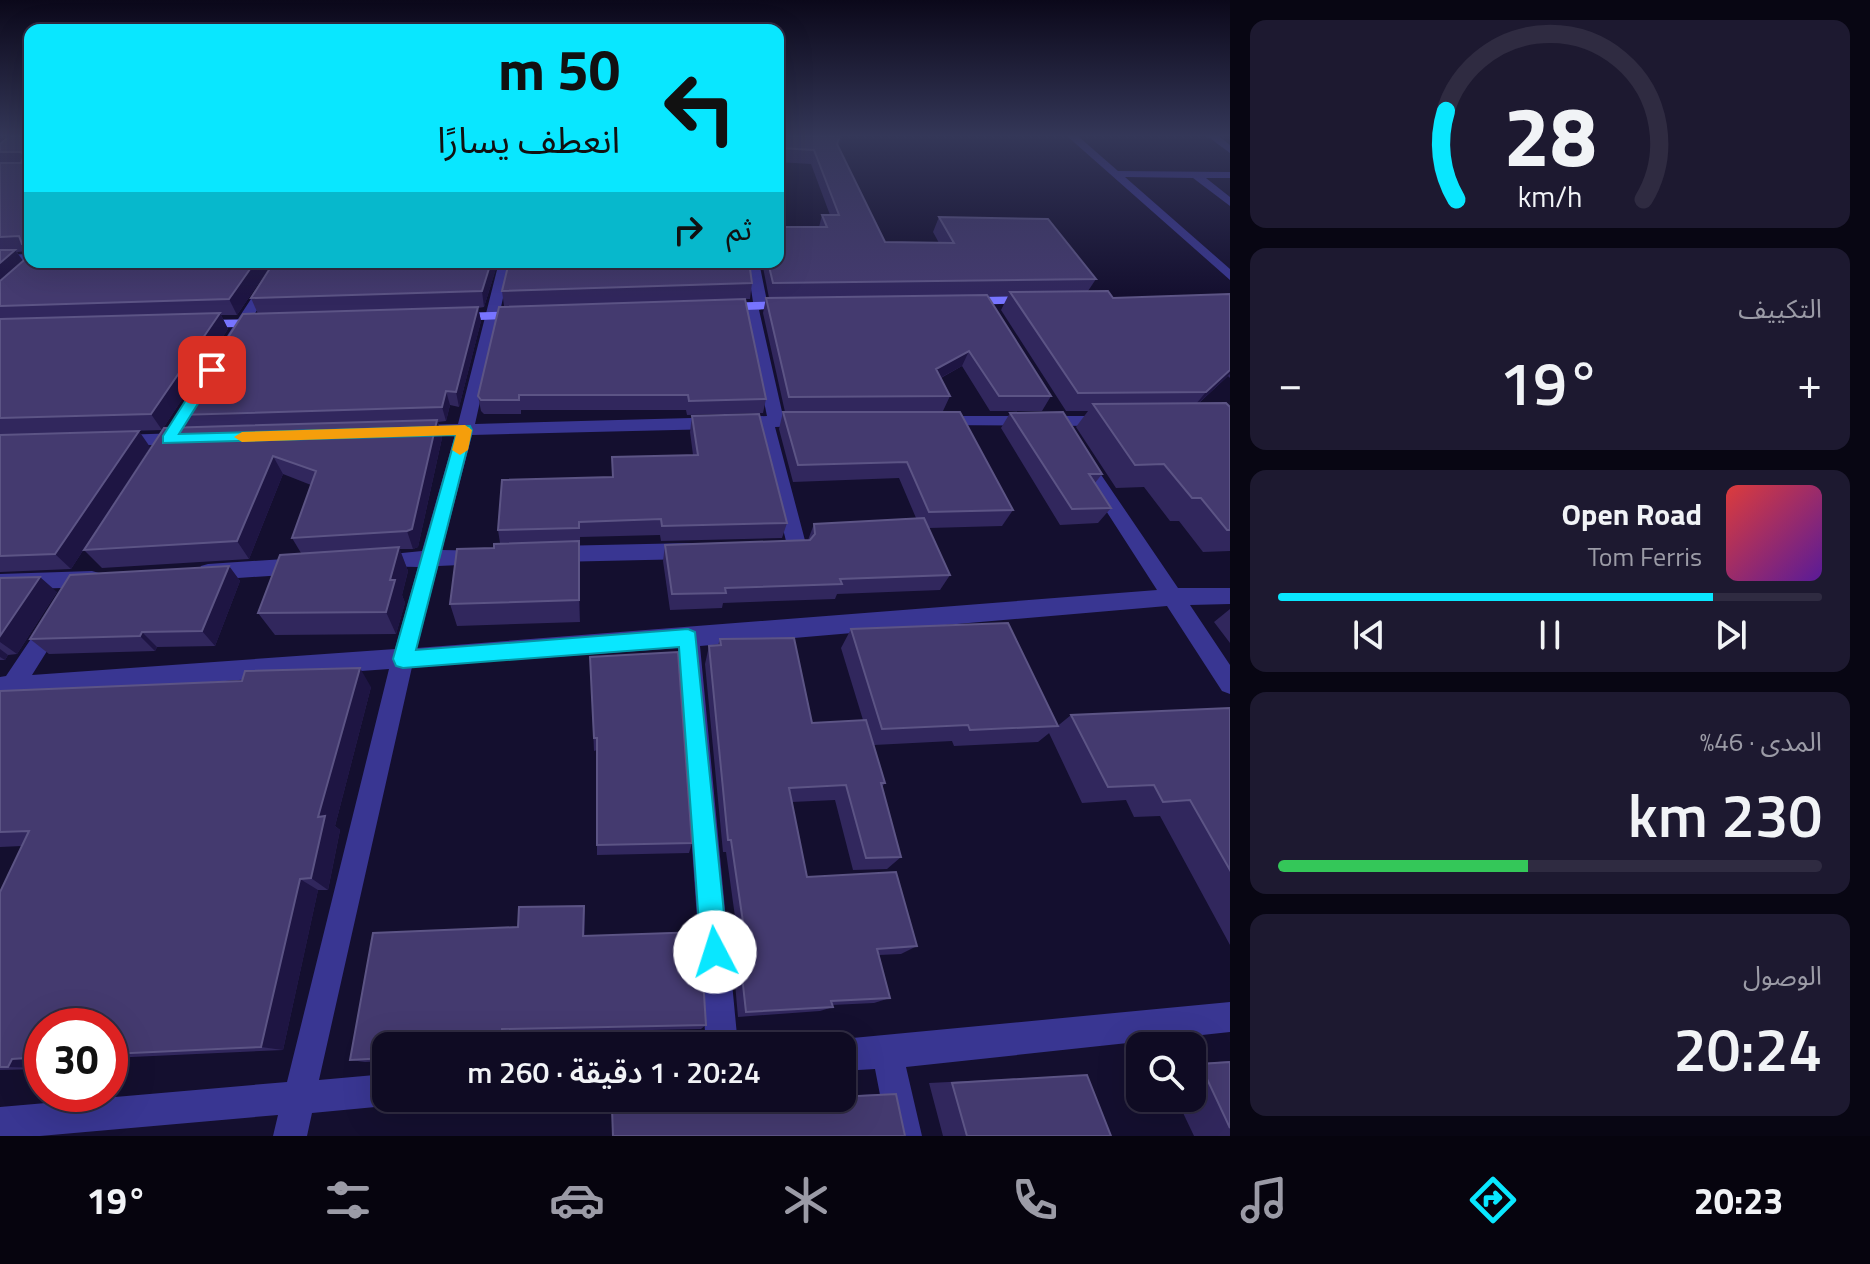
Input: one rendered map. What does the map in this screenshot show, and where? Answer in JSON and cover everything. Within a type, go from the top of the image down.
[{"type":"street","points":[[1132,189],[1229,274]]},
{"type":"street","points":[[1213,189],[1230,203]]},
{"type":"street","points":[[0,259],[24,263]]},
{"type":"street","points":[[225,349],[277,268]]},
{"type":"street","points":[[290,1136],[403,659],[465,430],[504,268]]},
{"type":"street","points":[[753,268],[770,421],[797,548],[765,549]]},
{"type":"street","points":[[955,301],[989,307],[1046,300]]},
{"type":"street","points":[[706,308],[806,305]]},
{"type":"street","points":[[446,317],[539,314]]},
{"type":"street","points":[[181,325],[273,322]]},
{"type":"street","points":[[917,421],[1062,428],[1121,420]]},
{"type":"street","points":[[402,432],[823,421]]},
{"type":"street","points":[[1062,428],[1230,684]]},
{"type":"street","points":[[107,441],[172,433],[199,439]]},
{"type":"street","points":[[152,465],[172,433]]},
{"type":"street","points":[[527,555],[718,550]]},
{"type":"street","points":[[4,693],[98,554]]},
{"type":"street","points":[[353,563],[495,556]]},
{"type":"street","points":[[194,573],[321,565]]},
{"type":"street","points":[[0,582],[114,578]]},
{"type":"street","points":[[4,693],[1171,597],[1230,596]]},
{"type":"street","points":[[688,638],[721,1032]]},
{"type":"street","points":[[856,1054],[1230,1017]]},
{"type":"street","points":[[887,1053],[905,1136]]},
{"type":"street","points":[[0,1123],[372,1091]]},
{"type":"building","points":[[0,189],[24,189],[24,244],[19,236],[0,237]]},
{"type":"building","points":[[829,189],[859,189],[885,242],[954,243],[939,217],[1048,219],[1096,279],[773,283],[769,268],[784,268],[784,227],[827,227],[822,215],[839,215]]},
{"type":"building","points":[[0,250],[15,250],[0,263]]},
{"type":"building","points":[[24,260],[24,268],[251,268],[229,299],[0,306],[0,281]]},
{"type":"building","points":[[270,268],[489,268],[482,291],[251,298]]},
{"type":"building","points":[[508,268],[750,268],[752,283],[502,291]]},
{"type":"building","points":[[1108,291],[1113,298],[1230,294],[1230,370],[1206,392],[1078,393],[1010,292]]},
{"type":"building","points":[[987,295],[1051,396],[999,396],[969,351],[936,369],[950,396],[789,397],[766,298]]},
{"type":"building","points":[[745,299],[766,399],[689,401],[688,395],[519,395],[519,400],[481,400],[478,396],[499,307]]},
{"type":"building","points":[[478,307],[456,392],[446,391],[442,407],[178,415],[243,314]]},
{"type":"building","points":[[220,313],[151,414],[0,418],[0,319]]},
{"type":"building","points":[[1226,403],[1230,407],[1230,530],[1201,498],[1192,498],[1164,464],[1135,465],[1093,404]]},
{"type":"building","points":[[783,412],[960,412],[1013,510],[929,512],[907,462],[798,465]]},
{"type":"building","points":[[1063,412],[1102,474],[1089,474],[1111,508],[1072,509],[1010,413]]},
{"type":"building","points":[[759,414],[787,523],[662,526],[661,519],[579,522],[579,528],[498,530],[502,480],[613,477],[612,457],[698,455],[692,416]]},
{"type":"building","points":[[437,420],[412,529],[407,531],[292,538],[316,471],[273,456],[237,541],[84,550],[164,428]]},
{"type":"building","points":[[139,431],[55,554],[0,556],[0,435]]},
{"type":"building","points":[[924,518],[950,575],[840,579],[842,584],[725,588],[726,593],[672,594],[665,545],[810,540],[815,534],[814,524]]},
{"type":"building","points":[[579,541],[579,600],[450,604],[457,549],[494,548],[494,544]]},
{"type":"building","points":[[399,547],[390,580],[395,580],[386,612],[258,613],[280,555]]},
{"type":"building","points":[[229,566],[202,631],[30,639],[70,575]]},
{"type":"building","points":[[40,577],[0,636],[0,578]]},
{"type":"building","points":[[1008,623],[1058,726],[970,730],[968,725],[882,729],[851,629]]},
{"type":"building","points":[[794,638],[812,723],[866,720],[885,783],[881,783],[901,857],[866,858],[846,785],[789,788],[807,877],[896,872],[917,946],[877,949],[890,998],[831,1001],[833,1007],[746,1012],[737,930],[744,929],[731,840],[728,840],[709,646],[721,645],[720,639]]},
{"type":"building","points":[[678,652],[692,843],[597,845],[597,738],[594,738],[590,657]]},
{"type":"building","points":[[360,668],[318,817],[325,816],[311,878],[300,879],[261,1047],[128,1053],[128,1008],[24,1008],[24,1058],[12,1059],[8,1067],[0,1067],[0,892],[29,831],[0,832],[0,691],[242,681],[245,671]]},
{"type":"building","points":[[1230,708],[1230,870],[1190,800],[1163,802],[1154,785],[1108,787],[1071,715]]},
{"type":"building","points":[[584,906],[583,936],[700,932],[706,1025],[502,1029],[502,1032],[372,1032],[372,1059],[350,1060],[373,933],[518,927],[519,907]]},
{"type":"building","points":[[1230,1062],[1230,1128],[1206,1077],[1206,1064]]},
{"type":"building","points":[[1087,1075],[1111,1136],[967,1136],[952,1083]]},
{"type":"building","points":[[896,1094],[905,1136],[613,1136],[612,1112],[856,1112],[856,1096]]},
{"type":"slow traffic","points":[[242,437],[465,430],[460,450]]},
{"type":"route","points":[[212,370],[168,440],[465,430],[403,659],[688,638],[715,952]]}]
